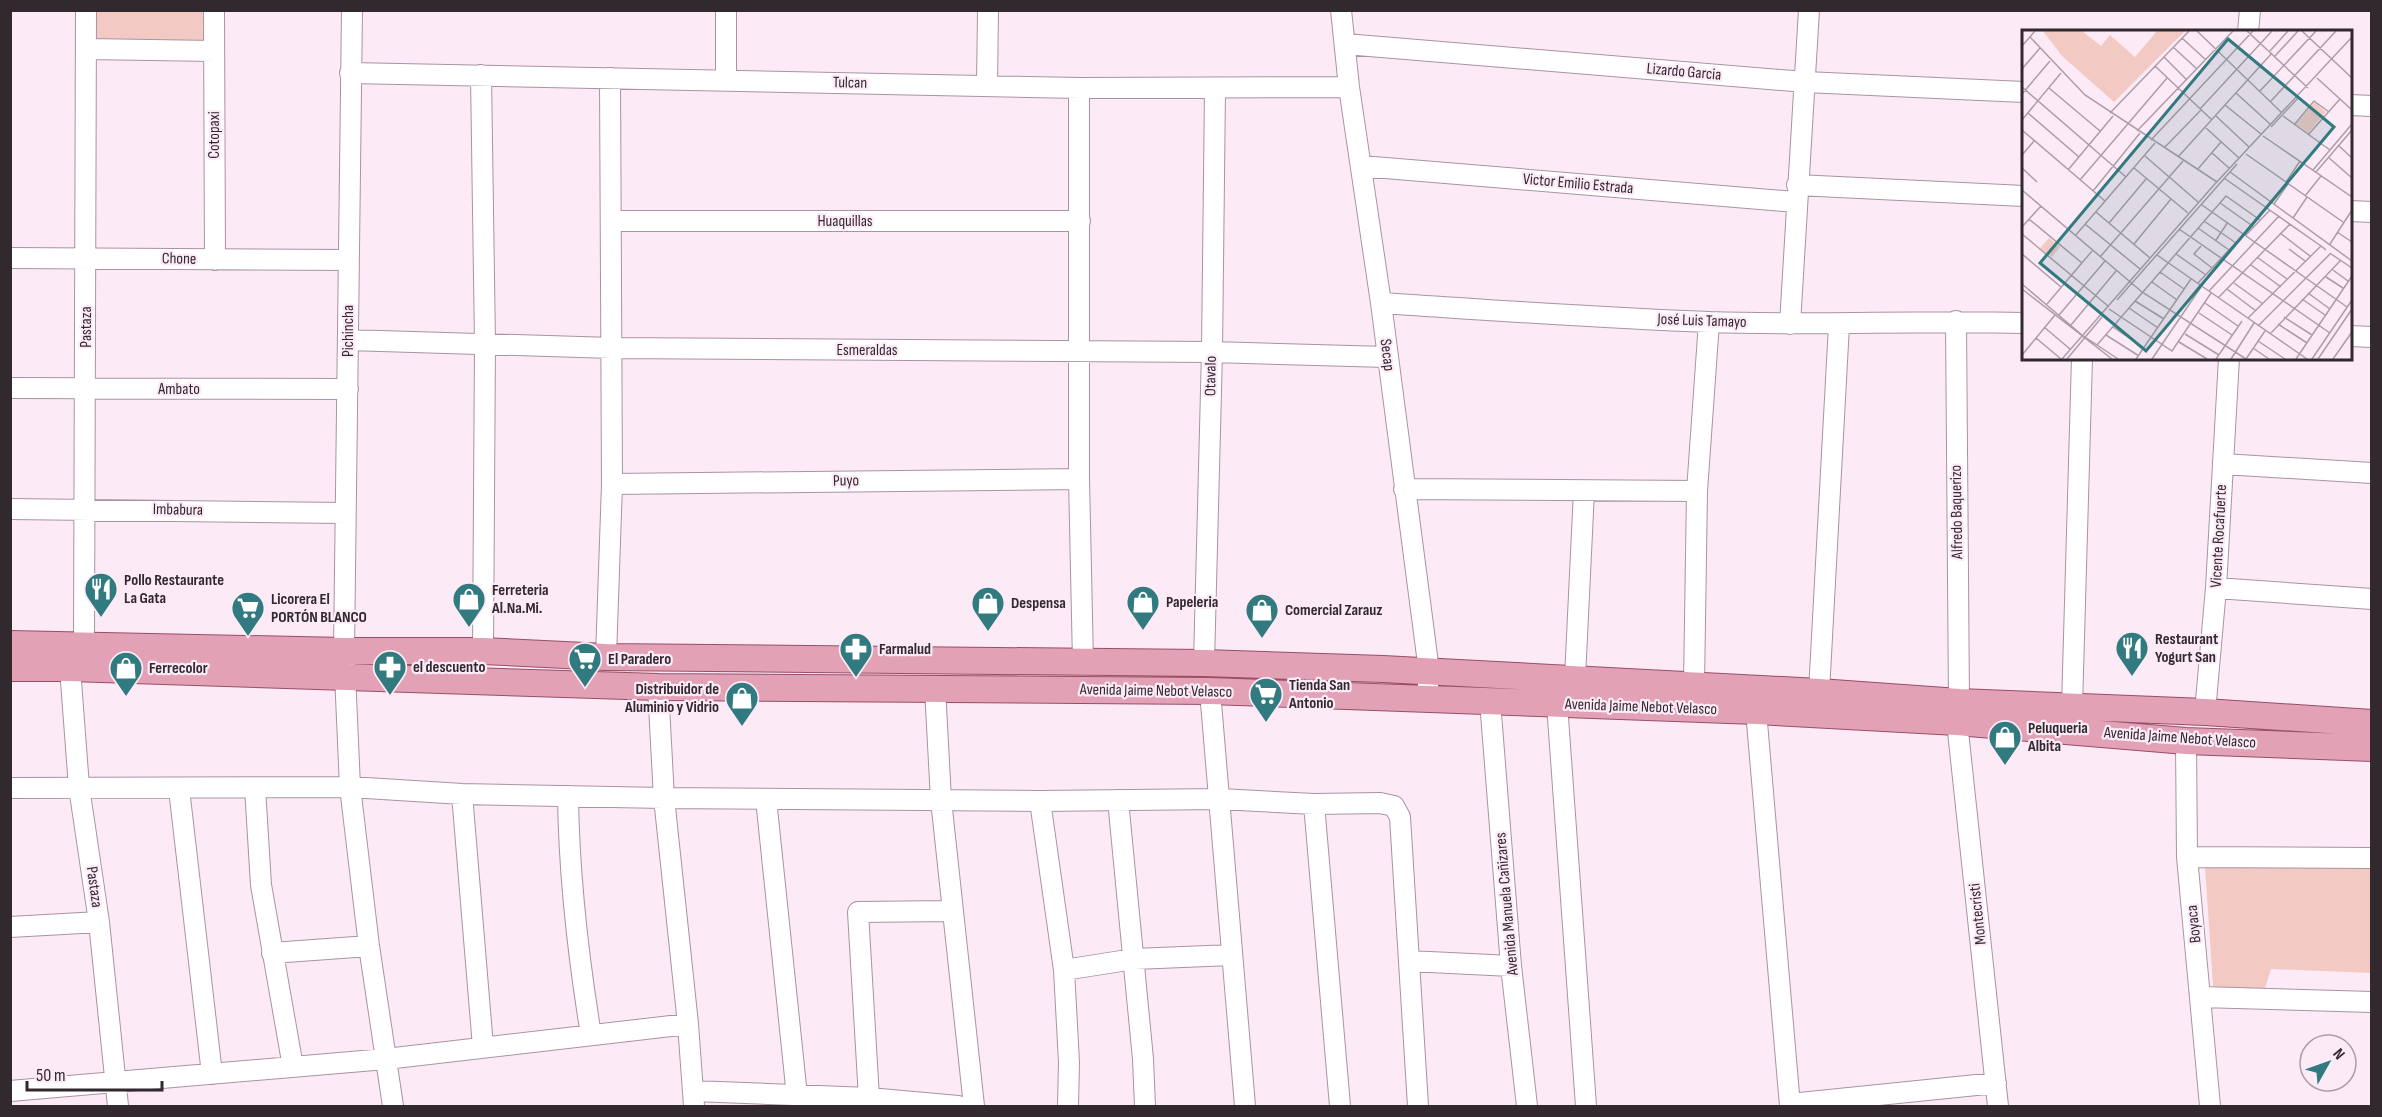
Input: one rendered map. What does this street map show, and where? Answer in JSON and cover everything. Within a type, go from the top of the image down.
[{"type":"main road","name":"Avenida Jaime Nebot Velasco","points":[[10,644],[344,651],[483,651],[606,657],[1204,663],[1429,671],[1819,692],[2186,741],[2372,748]]},
{"type":"main road","name":"Avenida Jaime Nebot Velasco","points":[[10,668],[658,687],[1210,691],[1756,711],[1958,712],[2072,706],[2372,723]]},
{"type":"main road","points":[[1532,677],[1545,704]]},
{"type":"street","name":"Pastaza","points":[[84,644],[86,10]]},
{"type":"street","name":"Cotopaxi","points":[[214,10],[215,260]]},
{"type":"street","name":"Pichincha","points":[[352,10],[345,678],[350,787],[369,946],[393,1107]]},
{"type":"street","points":[[726,10],[726,80]]},
{"type":"street","points":[[987,86],[988,10]]},
{"type":"street","name":"Secap","points":[[1341,10],[1349,87],[1381,303],[1429,671],[1427,699]]},
{"type":"street","points":[[1790,324],[1796,193],[1809,10]]},
{"type":"street","points":[[2248,30],[2250,10]]},
{"type":"street","name":"Lizardo Garcia","points":[[1345,44],[1805,82],[2022,92]]},
{"type":"street","points":[[86,50],[214,51]]},
{"type":"street","name":"Tulcan","points":[[350,72],[1079,88],[1349,87]]},
{"type":"street","points":[[481,75],[485,344],[483,651]]},
{"type":"street","points":[[606,657],[612,484],[610,78]]},
{"type":"street","points":[[1079,88],[1078,352],[1083,662]]},
{"type":"street","name":"Otavalo","points":[[1204,663],[1212,352],[1215,89]]},
{"type":"street","points":[[2352,105],[2372,106]]},
{"type":"street","name":"Victor Emilio Estrada","points":[[1361,166],[1796,193],[2022,196]]},
{"type":"street","points":[[2352,211],[2372,213]]},
{"type":"street","name":"Huaquillas","points":[[611,221],[1080,221]]},
{"type":"street","name":"Chone","points":[[10,258],[348,260]]},
{"type":"street","name":"José Luis Tamayo","points":[[1381,303],[1709,322],[1839,325],[1956,321],[2022,323]]},
{"type":"street","name":"Alfredo Baquerizo","points":[[1956,321],[1958,712]]},
{"type":"street","points":[[1694,685],[1697,491],[1709,322]]},
{"type":"street","points":[[1819,692],[1839,325]]},
{"type":"street","points":[[2352,336],[2372,337]]},
{"type":"street","name":"Esmeraldas","points":[[348,340],[612,348],[1212,352],[1387,357]]},
{"type":"street","points":[[2072,706],[2082,360]]},
{"type":"street","name":"Vicente Rocafuerte","points":[[2205,712],[2216,588],[2229,360]]},
{"type":"street","name":"Ambato","points":[[10,388],[348,389]]},
{"type":"street","points":[[2223,464],[2372,473]]},
{"type":"street","name":"Puyo","points":[[612,484],[1079,479]]},
{"type":"street","points":[[1404,489],[1697,491]]},
{"type":"street","points":[[1575,678],[1584,491]]},
{"type":"street","name":"Imbabura","points":[[10,509],[345,513]]},
{"type":"street","points":[[2216,588],[2372,599]]},
{"type":"street","name":"Pastaza","points":[[70,668],[79,787],[99,922],[118,1107]]},
{"type":"street","points":[[658,687],[664,798],[694,1099],[797,1096],[869,1098],[958,1107]]},
{"type":"street","points":[[935,688],[941,800],[951,911],[974,1107]]},
{"type":"street","points":[[1210,691],[1245,1107]]},
{"type":"street","name":"Avenida Manuela Cañizares","points":[[1490,701],[1511,966],[1527,1107]]},
{"type":"street","points":[[1545,704],[1586,1107]]},
{"type":"street","points":[[1756,711],[1790,1105],[1996,1083]]},
{"type":"street","name":"Montecristi","points":[[1958,712],[1998,1107]]},
{"type":"street","name":"Boyaca","points":[[2186,741],[2187,857],[2210,1107]]},
{"type":"street","points":[[10,788],[350,787],[462,794],[664,798],[1040,801],[1220,799],[1314,804],[1380,803],[1394,806],[1400,817],[1418,1107]]},
{"type":"street","points":[[255,788],[261,885],[294,1066]]},
{"type":"street","points":[[179,789],[212,1074]]},
{"type":"street","points":[[462,794],[483,1047]]},
{"type":"street","points":[[568,796],[573,905],[591,1035]]},
{"type":"street","points":[[766,799],[797,1096]]},
{"type":"street","points":[[1118,800],[1143,1059],[1145,1107]]},
{"type":"street","points":[[1040,801],[1064,970],[1069,1062],[1068,1107]]},
{"type":"street","points":[[1314,804],[1340,1107]]},
{"type":"street","points":[[2187,857],[2372,858]]},
{"type":"street","points":[[869,1098],[858,912],[951,911]]},
{"type":"street","points":[[10,927],[99,922]]},
{"type":"street","points":[[272,953],[369,946]]},
{"type":"street","points":[[1064,970],[1134,959],[1232,955]]},
{"type":"street","points":[[1408,961],[1511,966]]},
{"type":"street","points":[[2201,996],[2372,1002]]},
{"type":"street","points":[[10,1091],[386,1059],[688,1023]]},
{"type":"shaded area","points":[[96,11],[204,11],[203,41],[97,40]]},
{"type":"shaded area","points":[[2205,866],[2371,868],[2371,973],[2271,969],[2264,991],[2213,986]]},
{"type":"place","name":"Pollo Restaurante La Gata","points":[[101,618]]},
{"type":"place","name":"Ferreteria Al.Na.Mi.","points":[[469,628]]},
{"type":"place","name":"Papeleria","points":[[1143,631]]},
{"type":"place","name":"Despensa","points":[[988,632]]},
{"type":"place","name":"Licorera El PORTÓN BLANCO","points":[[248,637]]},
{"type":"place","name":"Comercial Zarauz","points":[[1262,639]]},
{"type":"place","name":"Restaurant Yogurt San","points":[[2132,677]]},
{"type":"place","name":"Farmalud","points":[[856,678]]},
{"type":"place","name":"El Paradero","points":[[585,688]]},
{"type":"place","name":"el descuento","points":[[390,696]]},
{"type":"place","name":"Ferrecolor","points":[[126,697]]},
{"type":"place","name":"Tienda San Antonio","points":[[1266,723]]},
{"type":"place","name":"Distribuidor de Aluminio y Vidrio","points":[[742,727]]},
{"type":"place","name":"Peluqueria Albita","points":[[2005,766]]}]
